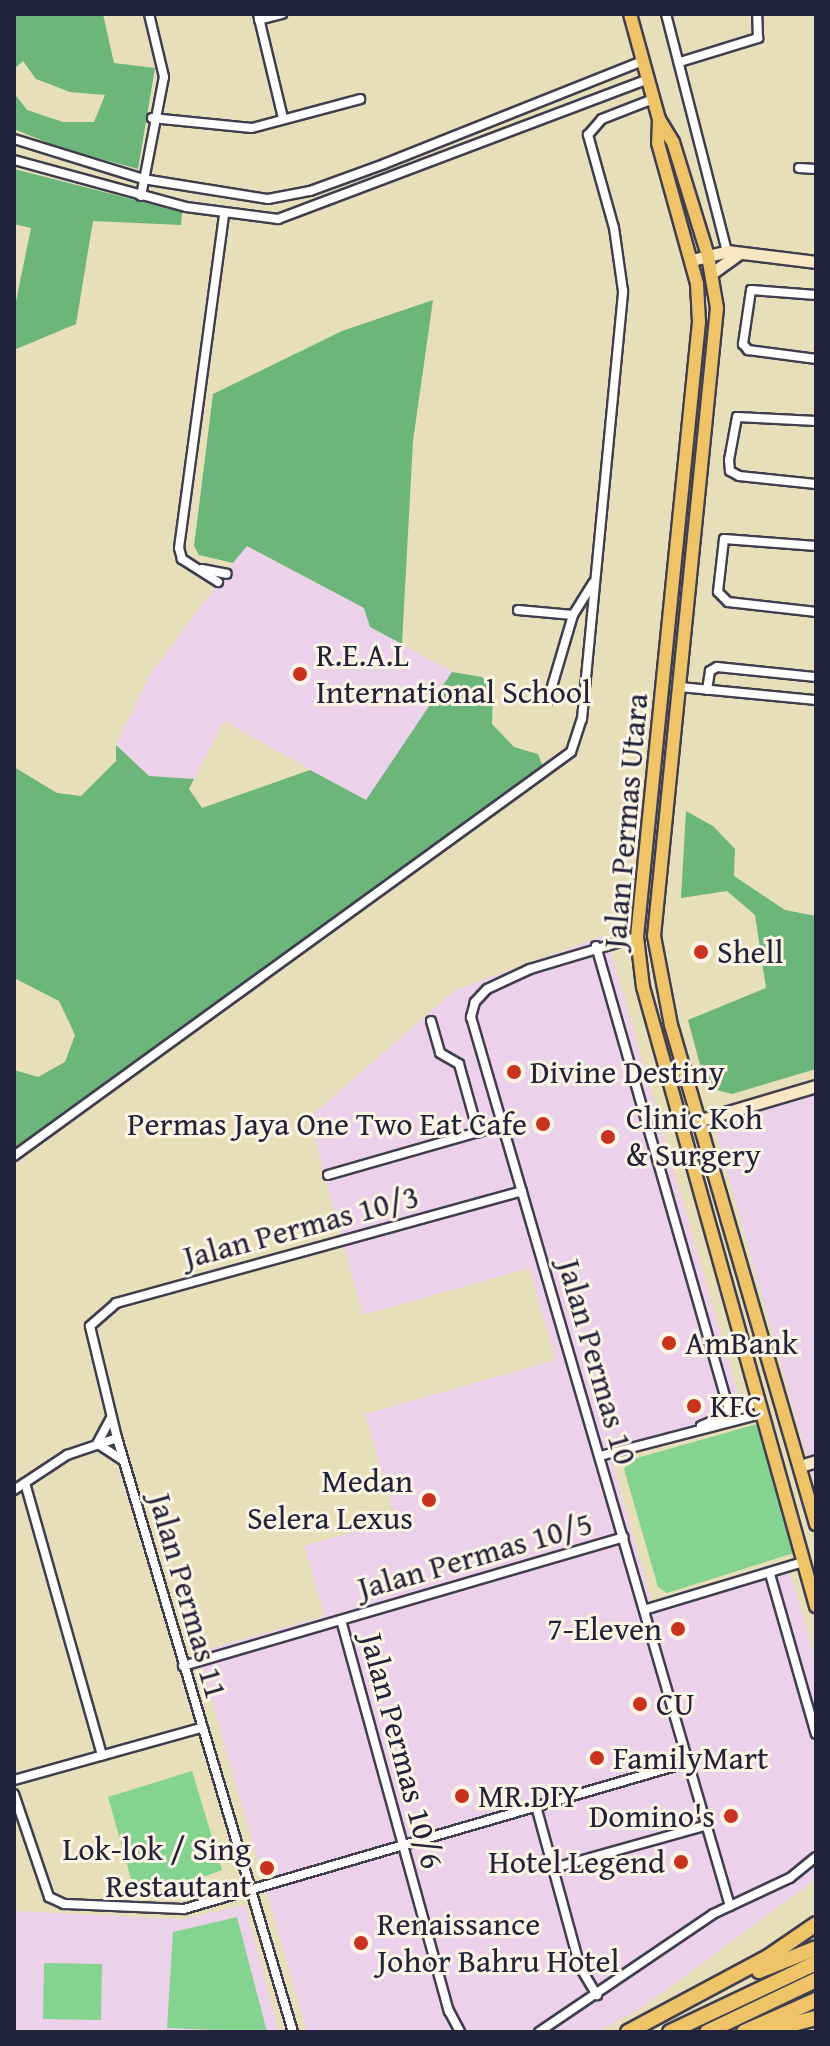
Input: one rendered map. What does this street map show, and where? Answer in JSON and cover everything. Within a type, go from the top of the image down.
[{"type":"highway","points":[[628,2032],[768,1957],[816,1924]]},
{"type":"highway","points":[[678,2005],[816,1948]]},
{"type":"highway","points":[[670,2032],[816,1963]]},
{"type":"highway","points":[[707,2032],[816,1980]]},
{"type":"highway","points":[[744,2032],[816,2000]]},
{"type":"highway","points":[[762,2032],[816,2018]]},
{"type":"main road","name":"Jalan Permas Utara","points":[[630,14],[659,119],[673,142],[708,256],[716,324],[654,936],[660,985],[816,1524]]},
{"type":"main road","name":"Jalan Permas Utara","points":[[659,119],[658,143],[692,260],[700,302],[637,937],[643,987],[816,1606]]},
{"type":"main road","points":[[722,1266],[728,1257],[740,1259]]},
{"type":"street","points":[[141,196],[152,118],[164,77],[149,14]]},
{"type":"street","points":[[282,14],[258,17],[283,118]]},
{"type":"street","points":[[666,14],[733,252]]},
{"type":"street","points":[[680,62],[758,38],[757,14]]},
{"type":"street","points":[[14,139],[143,179],[236,197],[289,195],[513,113],[643,61]]},
{"type":"street","points":[[14,160],[141,196],[224,214],[278,219],[648,79]]},
{"type":"street","points":[[152,118],[236,128],[360,99]]},
{"type":"street","points":[[14,1156],[563,760],[580,730],[623,291],[614,228],[588,135],[602,119],[653,99]]},
{"type":"street","points":[[513,113],[519,129]]},
{"type":"street","points":[[799,168],[816,169]]},
{"type":"street","points":[[218,582],[182,559],[179,548],[224,214]]},
{"type":"street","points":[[712,273],[733,252]]},
{"type":"street","points":[[692,260],[733,252],[816,262]]},
{"type":"street","points":[[816,295],[751,290],[744,347],[816,359]]},
{"type":"street","points":[[816,421],[737,417],[732,425],[730,471],[816,484]]},
{"type":"street","points":[[816,546],[724,539],[721,599],[816,612]]},
{"type":"street","points":[[201,569],[227,574]]},
{"type":"street","points":[[548,700],[573,615],[595,579]]},
{"type":"street","points":[[518,610],[573,615]]},
{"type":"street","points":[[707,690],[710,671],[717,667],[816,677]]},
{"type":"street","points":[[680,687],[816,700]]},
{"type":"street","name":"Jalan Permas 10","points":[[637,937],[596,946],[530,969],[487,989],[475,1002],[471,1017],[730,1906]]},
{"type":"street","points":[[596,946],[730,1413]]},
{"type":"street","points":[[431,1021],[440,1053],[459,1064],[478,1132]]},
{"type":"street","points":[[681,1126],[816,1086]]},
{"type":"street","points":[[328,1175],[502,1125]]},
{"type":"street","name":"Jalan Permas 10/3","points":[[96,1317],[116,1303],[522,1191]]},
{"type":"street","name":"Jalan Permas 11","points":[[96,1317],[91,1341],[111,1418],[200,1728],[293,2032]]},
{"type":"street","points":[[697,1428],[730,1413],[759,1408]]},
{"type":"street","points":[[600,1456],[759,1408]]},
{"type":"street","points":[[97,1444],[111,1418]]},
{"type":"street","points":[[14,1490],[67,1455],[117,1438]]},
{"type":"street","points":[[97,1444],[123,1460]]},
{"type":"street","points":[[800,1466],[816,1461]]},
{"type":"street","points":[[25,1483],[102,1755]]},
{"type":"street","name":"Jalan Permas 10/5","points":[[183,1666],[623,1537]]},
{"type":"street","points":[[644,1610],[803,1562]]},
{"type":"street","points":[[770,1574],[816,1734]]},
{"type":"street","name":"Jalan Permas 10/6","points":[[341,1620],[449,2011],[460,2032]]},
{"type":"street","points":[[14,1780],[200,1728]]},
{"type":"street","points":[[14,1794],[40,1882],[56,1902],[184,1909],[689,1762]]},
{"type":"street","points":[[536,1806],[580,1967],[597,1995]]},
{"type":"street","points":[[554,1868],[708,1825]]},
{"type":"street","points":[[539,2032],[730,1906],[790,1878],[816,1857]]},
{"type":"shaded area","name":"R.E.A.L International School","points":[[246,546],[364,608],[371,627],[452,672],[366,801],[224,721],[194,779],[149,776],[116,745],[149,676]]},
{"type":"shaded area","points":[[606,935],[746,1422],[611,1458],[653,1606],[789,1568],[816,1662],[816,1879],[640,2009],[597,2032],[307,2032],[198,1652],[325,1616],[304,1546],[396,1520],[365,1414],[556,1360],[529,1268],[363,1315],[309,1118],[455,990]]},
{"type":"shaded area","points":[[816,1095],[816,1489],[714,1125]]},
{"type":"shaded area","points":[[245,1905],[279,2032],[14,2032],[14,1911],[182,1919]]},
{"type":"green space","points":[[14,14],[103,14],[114,63],[155,68],[138,169],[58,147],[14,129],[14,93],[27,110],[63,122],[94,122],[105,95],[70,92],[36,79],[23,61],[14,69]]},
{"type":"green space","points":[[14,169],[182,212],[181,225],[93,221],[76,324],[14,350],[14,311],[31,228],[14,224]]},
{"type":"green space","points":[[433,300],[413,441],[402,644],[370,627],[364,608],[247,546],[233,563],[199,555],[194,546],[213,394],[342,331]]},
{"type":"green space","points":[[452,672],[482,677],[493,689],[492,724],[514,747],[538,754],[544,769],[14,1151],[14,1070],[38,1077],[65,1062],[75,1035],[59,1001],[14,978],[14,767],[57,793],[81,796],[116,761],[116,745],[149,776],[194,779],[189,789],[202,808],[310,770],[366,800]]},
{"type":"green space","points":[[686,811],[713,826],[735,849],[734,876],[785,910],[816,916],[816,1069],[732,1094],[706,1087],[688,1020],[766,988],[755,915],[727,891],[681,898]]},
{"type":"green space","points":[[757,1424],[797,1552],[667,1593],[658,1587],[624,1469],[630,1460]]},
{"type":"green space","points":[[192,1771],[222,1870],[173,1888],[133,1886],[108,1797]]},
{"type":"green space","points":[[237,1917],[267,2032],[167,2028],[173,1932]]},
{"type":"green space","points":[[44,1963],[102,1964],[101,2020],[43,2019]]},
{"type":"place","name":"R.E.A.L International School","points":[[300,674]]},
{"type":"place","name":"Shell","points":[[701,952]]},
{"type":"place","name":"Divine Destiny","points":[[514,1072]]},
{"type":"place","name":"Permas Jaya One Two Eat Cafe","points":[[543,1124]]},
{"type":"place","name":"Clinic Koh & Surgery","points":[[608,1137]]},
{"type":"place","name":"AmBank","points":[[669,1343]]},
{"type":"place","name":"KFC","points":[[694,1406]]},
{"type":"place","name":"Medan Selera Lexus","points":[[429,1500]]},
{"type":"place","name":"7-Eleven","points":[[678,1629]]},
{"type":"place","name":"CU","points":[[640,1704]]},
{"type":"place","name":"FamilyMart","points":[[597,1758]]},
{"type":"place","name":"MR.DIY","points":[[462,1796]]},
{"type":"place","name":"Domino's","points":[[731,1816]]},
{"type":"place","name":"Hotel Legend","points":[[681,1862]]},
{"type":"place","name":"Lok-lok / Sing Restautant","points":[[267,1868]]},
{"type":"place","name":"Renaissance Johor Bahru Hotel","points":[[361,1943]]}]
